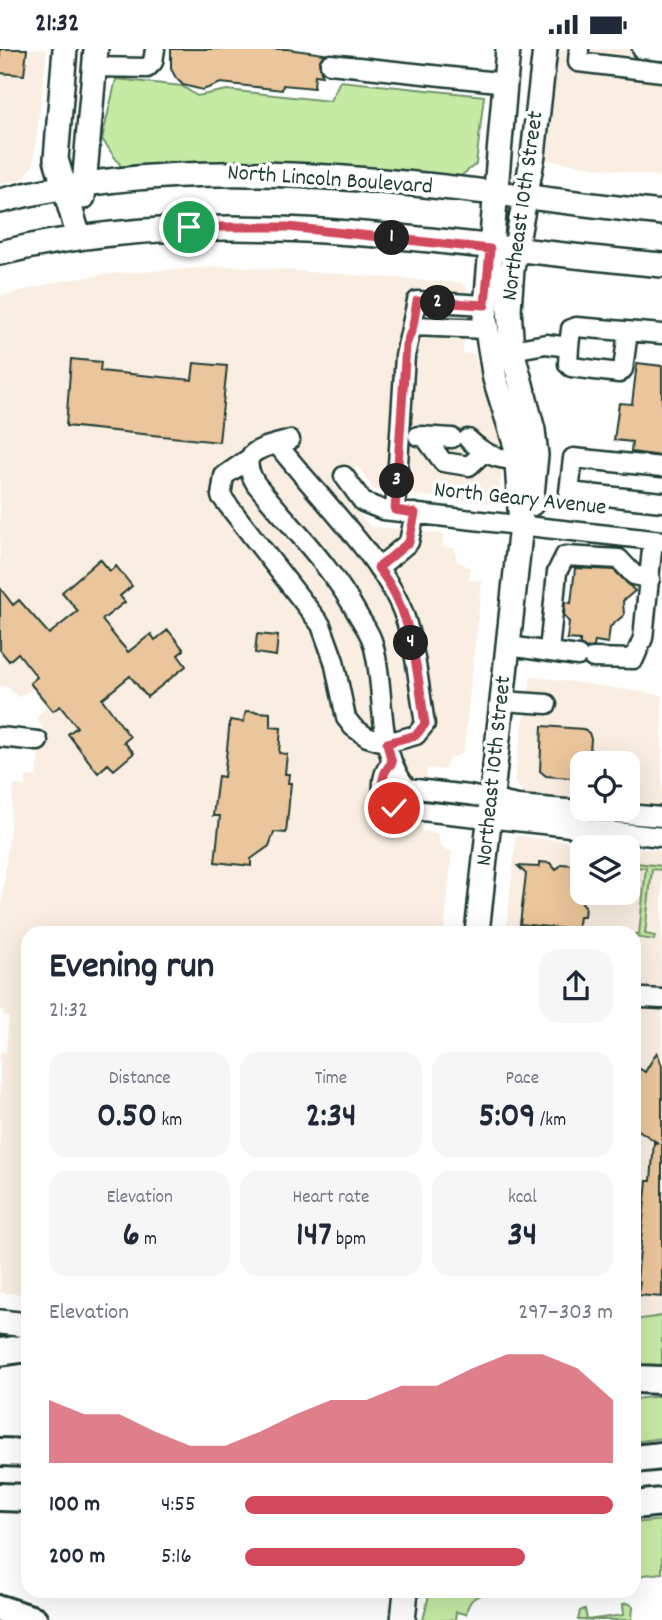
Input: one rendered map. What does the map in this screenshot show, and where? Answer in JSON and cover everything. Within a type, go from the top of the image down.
[{"type":"highway","points":[[0,1352],[21,1349]]},
{"type":"highway","points":[[641,1379],[662,1380]]},
{"type":"highway","points":[[0,1452],[21,1453]]},
{"type":"highway","points":[[641,1458],[662,1457]]},
{"type":"highway","points":[[0,1497],[21,1498]]},
{"type":"highway","points":[[0,1609],[34,1620]]},
{"type":"main road","points":[[65,49],[56,159],[74,184]]},
{"type":"main road","name":"Northeast 10th Street","points":[[478,926],[522,526],[517,459],[510,423],[475,329],[475,305],[490,249],[508,49]]},
{"type":"main road","name":"Northeast 10th Street","points":[[522,526],[531,504],[536,455],[528,405],[512,350],[509,309],[545,49]]},
{"type":"main road","points":[[79,238],[74,184],[95,58]]},
{"type":"main road","name":"North Lincoln Boulevard","points":[[0,201],[74,184],[141,176],[248,172],[323,176],[662,213]]},
{"type":"main road","points":[[0,253],[79,238],[165,228],[262,226],[662,265]]},
{"type":"main road","points":[[0,1322],[21,1324]]},
{"type":"main road","points":[[403,1620],[405,1598]]},
{"type":"street","points":[[95,58],[147,68],[153,62],[155,49]]},
{"type":"street","points":[[642,49],[662,51]]},
{"type":"street","points":[[578,56],[662,72]]},
{"type":"street","points":[[330,64],[507,83]]},
{"type":"street","points":[[395,510],[406,345],[413,326],[417,301],[475,305]]},
{"type":"street","points":[[413,326],[475,329]]},
{"type":"street","points":[[628,332],[623,369],[620,373],[571,367],[568,363],[571,329],[576,327],[662,334]]},
{"type":"street","points":[[512,350],[546,344],[569,347]]},
{"type":"street","points":[[400,435],[460,439],[483,453],[517,459]]},
{"type":"street","points":[[424,436],[443,463],[469,466],[483,453]]},
{"type":"street","points":[[283,442],[378,568],[402,612],[416,661],[425,724],[416,735],[387,743],[367,737],[346,717],[321,625],[221,496],[225,476],[247,460],[252,453],[283,442]]},
{"type":"street","points":[[662,467],[573,458],[569,492],[662,502]]},
{"type":"street","points":[[247,460],[248,471],[256,484],[342,586],[373,642],[387,743],[392,763],[410,790],[491,809],[662,837]]},
{"type":"street","name":"North Geary Avenue","points":[[344,476],[363,502],[376,508],[658,540]]},
{"type":"street","points":[[378,568],[409,542],[415,513]]},
{"type":"street","points":[[575,554],[578,532]]},
{"type":"street","points":[[509,646],[586,657],[634,659],[643,638],[658,540]]},
{"type":"street","points":[[550,651],[558,572],[562,559],[575,554],[619,559],[634,575],[650,579]]},
{"type":"street","points":[[502,701],[547,704]]},
{"type":"street","points":[[0,737],[38,741]]},
{"type":"street","points":[[392,763],[386,768],[382,781],[384,804],[423,812],[518,805],[570,808]]},
{"type":"street","points":[[640,814],[662,817]]},
{"type":"street","points":[[643,998],[662,999]]},
{"type":"shaded area","points":[[0,49],[47,49],[33,165],[22,180],[0,183]]},
{"type":"shaded area","points":[[559,49],[662,49],[662,177],[547,160]]},
{"type":"shaded area","points":[[230,266],[462,283],[473,297],[475,337],[464,338],[463,353],[474,354],[503,448],[499,504],[374,491],[358,466],[334,485],[369,526],[443,534],[442,547],[454,548],[457,561],[470,568],[469,580],[482,581],[463,754],[449,758],[444,770],[427,768],[421,831],[437,833],[441,847],[452,852],[445,926],[21,926],[21,1294],[0,1292],[0,1052],[6,1052],[9,1017],[3,1015],[4,1010],[0,1010],[0,923],[14,785],[25,786],[26,776],[36,777],[42,726],[36,719],[46,707],[33,689],[18,697],[8,687],[0,686],[0,296],[61,281],[107,274]]},
{"type":"shaded area","points":[[531,676],[662,695],[662,811],[640,808],[640,751],[570,751],[570,802],[526,797],[514,780]]},
{"type":"shaded area","points":[[516,836],[570,841],[570,905],[640,905],[640,848],[662,851],[662,1316],[641,1319],[641,926],[507,926]]},
{"type":"green space","points":[[116,79],[182,86],[197,96],[227,90],[330,101],[340,81],[484,96],[476,164],[462,175],[460,181],[246,163],[123,169],[102,139]]},
{"type":"green space","points":[[640,863],[662,866],[662,870],[652,869],[645,934],[655,936],[654,940],[641,938],[646,868],[640,867]]},
{"type":"green space","points":[[662,1316],[662,1367],[641,1366],[641,1319]]},
{"type":"green space","points":[[662,1396],[662,1438],[641,1441],[641,1398]]},
{"type":"green space","points":[[662,1520],[662,1573],[641,1575],[641,1522]]},
{"type":"green space","points":[[428,1598],[475,1598],[466,1614],[456,1612],[455,1620],[423,1620]]},
{"type":"green space","points":[[623,1604],[633,1606],[632,1620],[587,1620],[624,1615]]},
{"type":"green space","points":[[585,1609],[587,1620],[578,1620],[580,1611]]},
{"type":"building","points":[[0,49],[27,49],[24,75],[0,73]]},
{"type":"building","points":[[171,49],[287,49],[324,54],[319,62],[322,76],[315,75],[314,88],[283,85],[282,90],[221,83],[203,90],[183,85],[176,78],[171,69]]},
{"type":"building","points":[[71,359],[101,362],[100,371],[192,380],[194,363],[227,366],[219,442],[66,426]]},
{"type":"building","points":[[637,363],[662,366],[662,456],[631,452],[632,442],[614,440],[619,403],[632,404]]},
{"type":"building","points":[[100,559],[110,571],[116,566],[132,586],[120,596],[125,602],[102,620],[117,639],[128,652],[151,634],[155,640],[168,630],[184,650],[178,655],[186,666],[147,697],[130,676],[102,699],[130,737],[124,742],[134,753],[114,770],[108,764],[98,773],[68,734],[77,727],[60,706],[53,711],[30,683],[37,677],[18,653],[9,661],[0,650],[0,588],[13,605],[19,600],[49,634],[78,611],[62,592]]},
{"type":"building","points":[[575,568],[614,570],[635,591],[623,601],[624,615],[610,627],[608,643],[595,641],[594,647],[587,649],[580,645],[580,640],[567,639],[569,622],[564,616],[565,602],[571,603]]},
{"type":"building","points":[[257,634],[278,636],[276,656],[255,653]]},
{"type":"building","points":[[246,711],[270,713],[270,727],[281,728],[279,753],[287,754],[285,774],[289,774],[288,783],[291,783],[286,833],[274,832],[269,846],[251,859],[251,866],[215,862],[220,816],[213,816],[218,776],[224,777],[230,720],[243,722]]},
{"type":"building","points":[[542,726],[583,729],[589,733],[590,751],[570,751],[570,778],[546,776],[540,771]]},
{"type":"building","points":[[539,862],[550,863],[556,870],[562,864],[570,865],[570,905],[585,906],[584,917],[579,917],[578,926],[520,924],[526,874],[518,866],[539,867]]},
{"type":"building","points":[[657,1052],[662,1066],[662,1297],[641,1295],[641,1241],[647,1181],[651,1181],[654,1142],[658,1143],[641,1132],[641,1069],[645,1072]]},
{"type":"route","points":[[189,227],[288,227],[490,249],[485,305],[417,301],[413,326],[406,345],[395,510],[415,513],[409,542],[378,568],[402,612],[416,661],[425,724],[416,735],[387,743],[392,763],[386,768],[382,781],[383,803],[394,808]]}]
